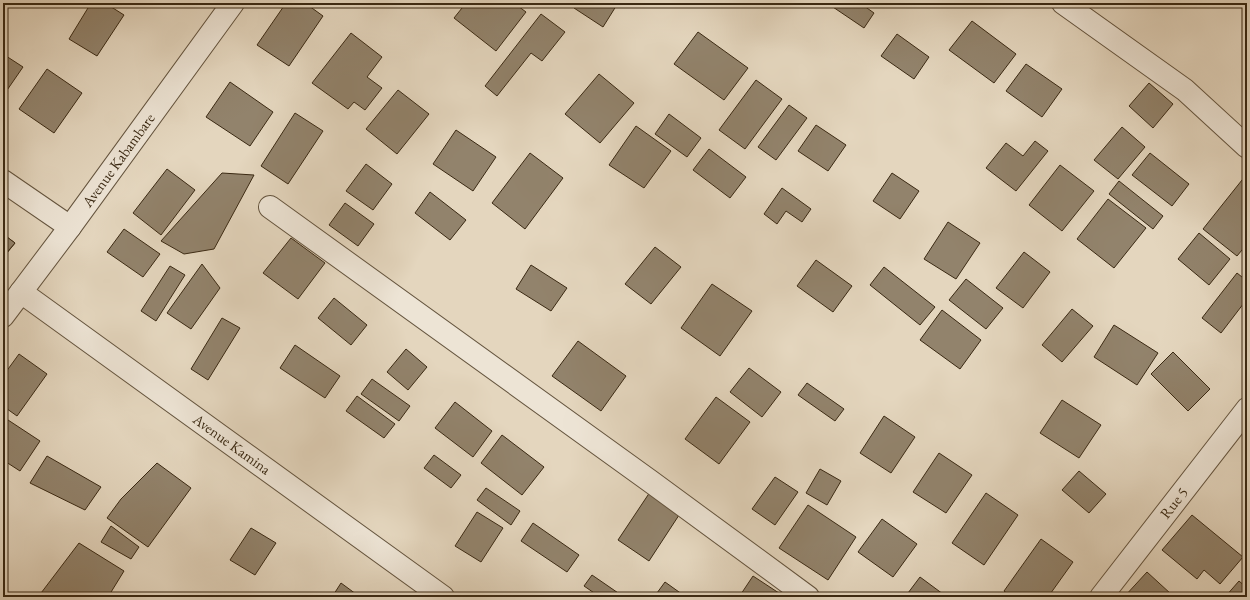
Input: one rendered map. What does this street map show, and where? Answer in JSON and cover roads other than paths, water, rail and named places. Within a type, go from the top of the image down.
[{"type":"street","name":"Avenue Kabambare","points":[[3,316],[70,227],[233,3]]},
{"type":"street","points":[[1063,3],[1185,90],[1247,147]]},
{"type":"street","points":[[3,181],[70,227]]},
{"type":"street","points":[[270,207],[808,597]]},
{"type":"street","name":"Avenue Kamina","points":[[21,292],[443,597]]},
{"type":"street","name":"Rue 5","points":[[1100,597],[1247,409]]}]
